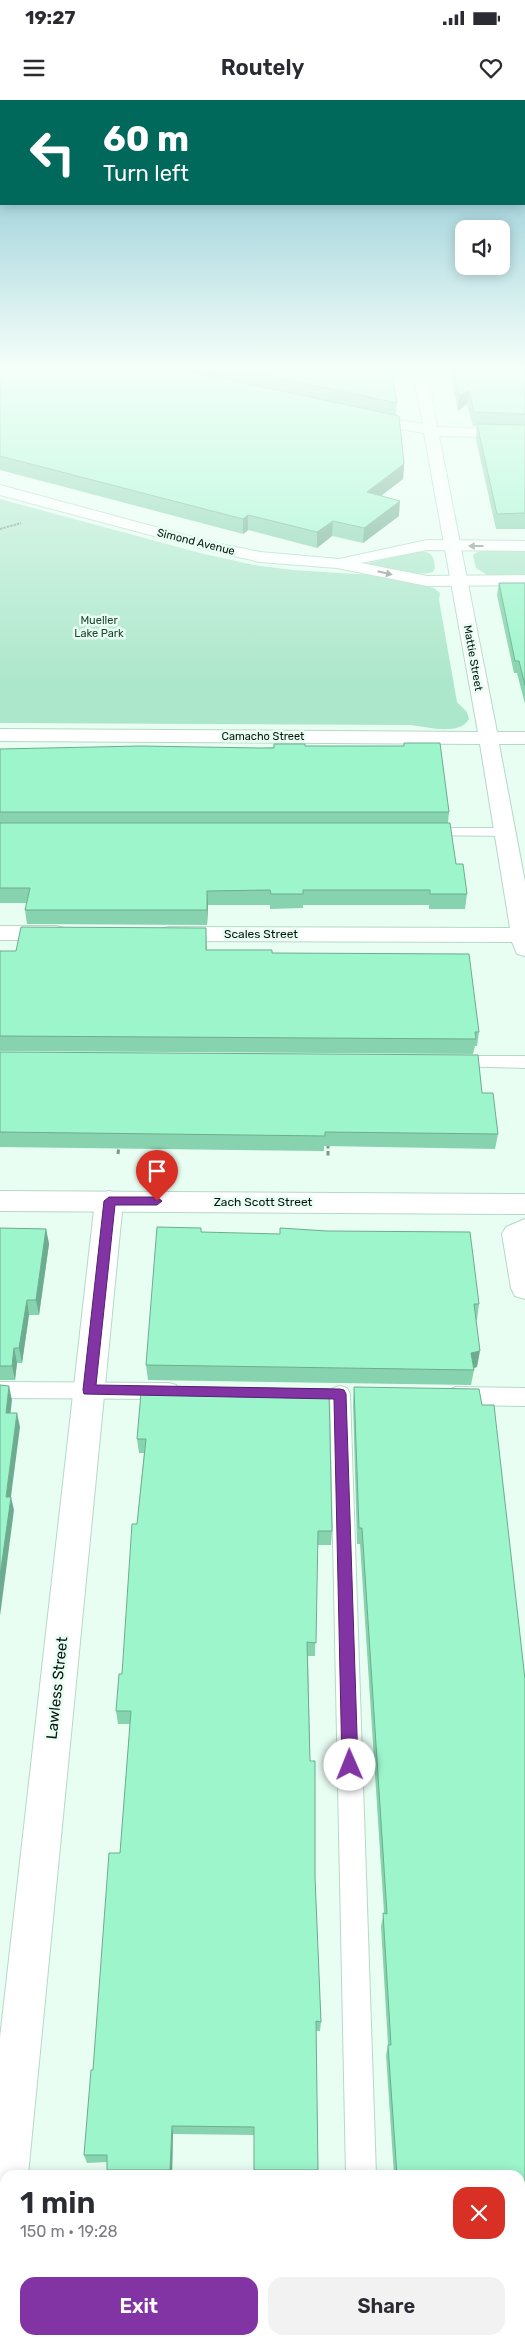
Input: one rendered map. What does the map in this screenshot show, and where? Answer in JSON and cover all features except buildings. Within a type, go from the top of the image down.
[{"type":"street","name":"Mattie Street","points":[[439,472],[506,832],[524,942]]},
{"type":"street","name":"Simond Avenue","points":[[0,490],[209,546],[260,557],[337,563],[419,580],[525,580]]},
{"type":"street","name":"Simond Avenue","points":[[337,563],[414,546],[525,546]]},
{"type":"street","name":"Camacho Street","points":[[0,735],[525,738]]},
{"type":"street","points":[[0,933],[80,933]]},
{"type":"street","name":"Scales Street","points":[[149,934],[524,942]]},
{"type":"street","name":"Zach Scott Street","points":[[0,1201],[525,1204]]},
{"type":"street","name":"Lawless Street","points":[[7,2170],[109,1201]]},
{"type":"street","points":[[525,1229],[516,1234],[525,1288]]},
{"type":"lane","points":[[416,832],[506,832]]},
{"type":"lane","points":[[434,1062],[525,1062]]},
{"type":"lane","points":[[0,1390],[192,1391]]},
{"type":"lane","points":[[338,1394],[361,2170]]},
{"type":"lane","points":[[434,1396],[525,1397]]},
{"type":"path","points":[[118,1154],[120,1136]]},
{"type":"path","points":[[328,1138],[328,1156]]},
{"type":"green space","name":"Mueller Lake Park","points":[[0,499],[204,554],[254,565],[293,570],[371,575],[434,588],[440,593],[439,600],[457,702],[467,712],[469,719],[458,728],[450,729],[409,725],[0,723]]},
{"type":"green space","points":[[491,549],[525,550],[525,575],[487,575],[476,568],[473,555]]},
{"type":"green space","points":[[421,551],[432,556],[435,568],[433,572],[418,574],[400,572],[368,563]]},
{"type":"route","points":[[157,1201],[109,1201],[89,1390],[340,1394],[350,1765]]}]
